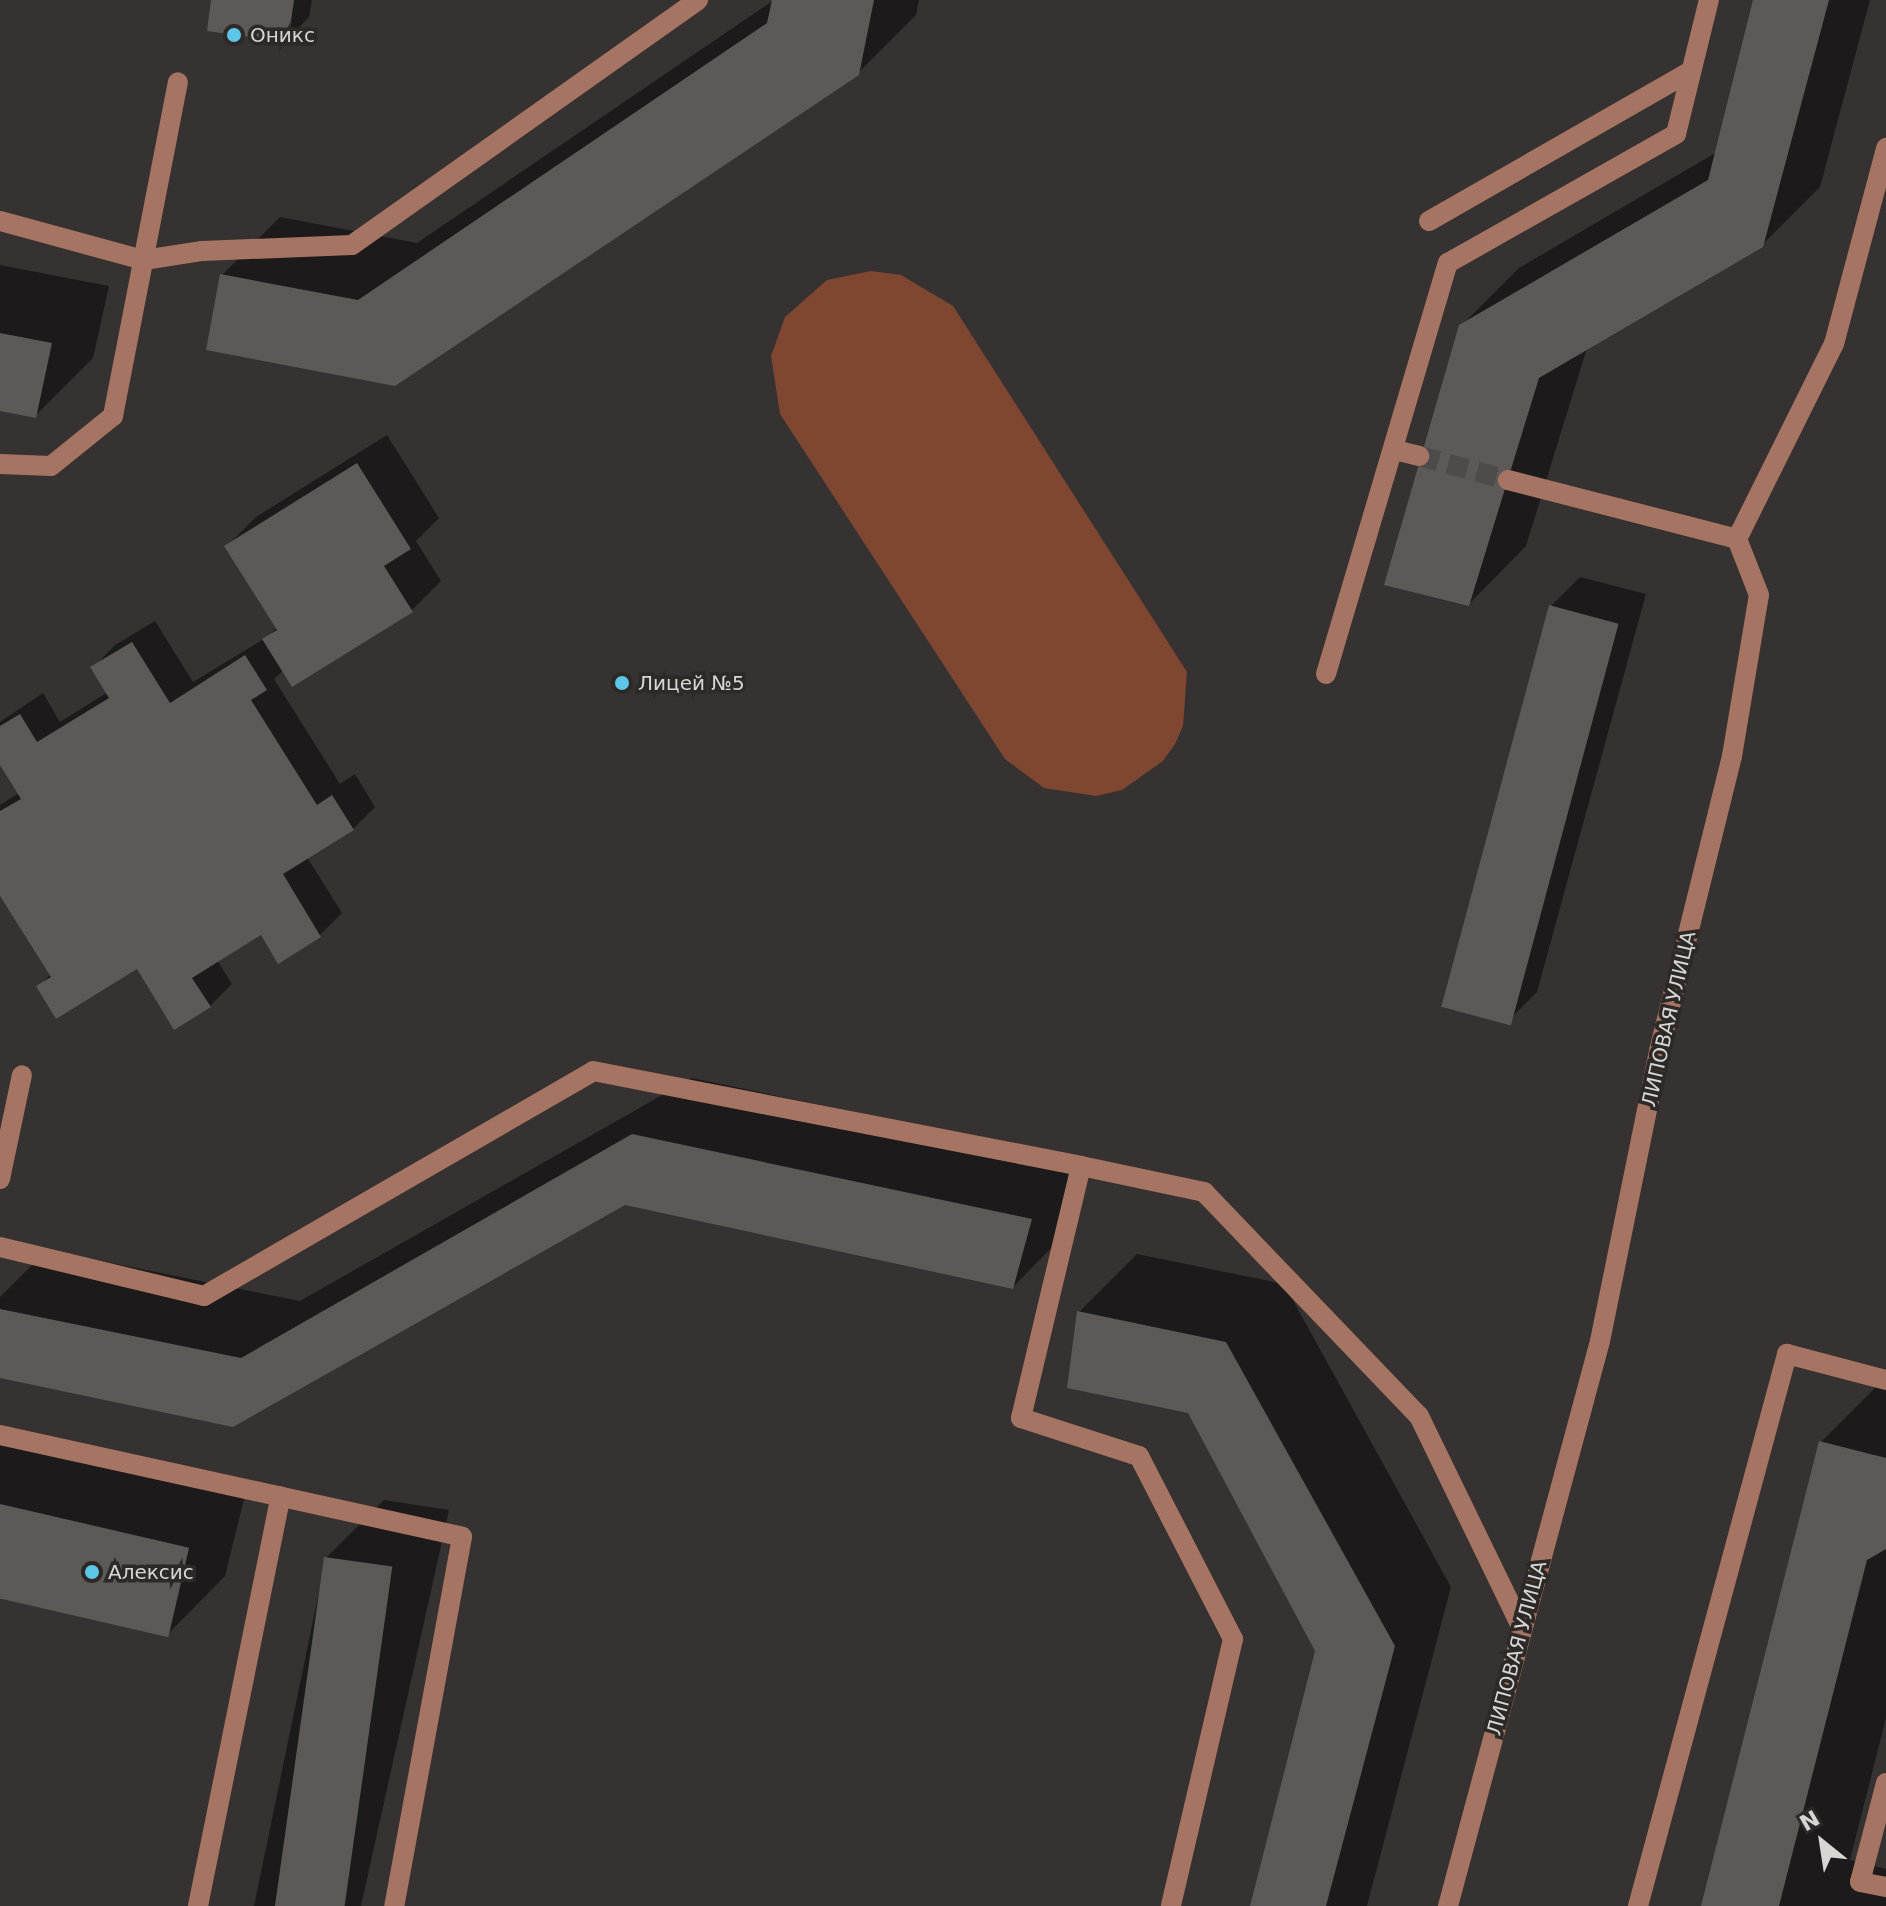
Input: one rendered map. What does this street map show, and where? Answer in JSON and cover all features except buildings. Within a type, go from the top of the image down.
[{"type":"street","points":[[0,221],[144,260],[202,251],[352,245],[698,0]]},
{"type":"street","points":[[1326,674],[1395,450],[1448,263],[1676,134],[1709,0]]},
{"type":"street","points":[[1429,221],[1691,71]]},
{"type":"street","points":[[0,464],[51,466],[113,416],[178,82]]},
{"type":"street","points":[[1508,480],[1737,539],[1834,344],[1886,148]]},
{"type":"street","points":[[1395,450],[1419,456]]},
{"type":"street","name":"ЛИПОВАЯ УЛИЦА","points":[[1448,1906],[1600,1341],[1659,1051],[1732,756],[1759,595],[1737,539]]},
{"type":"street","points":[[0,1247],[204,1296],[593,1071],[1204,1192],[1419,1416],[1522,1628]]},
{"type":"street","points":[[0,1179],[22,1075]]},
{"type":"street","points":[[1081,1166],[1021,1418],[1139,1456],[1233,1639],[1171,1906]]},
{"type":"street","points":[[1638,1906],[1787,1354],[1886,1380]]},
{"type":"street","points":[[0,1435],[462,1537],[394,1906]]},
{"type":"street","points":[[198,1906],[281,1496]]},
{"type":"street","points":[[1886,1783],[1860,1882],[1886,1887]]},
{"type":"shaded area","points":[[871,271],[901,275],[953,306],[1187,672],[1183,726],[1175,744],[1163,761],[1122,790],[1096,796],[1044,788],[1005,759],[780,414],[771,356],[785,317],[827,280]]},
{"type":"tunnel","points":[[1419,456],[1508,480]]},
{"type":"place","name":"Оникс","points":[[234,35]]},
{"type":"place","name":"Лицей №5","points":[[622,683]]},
{"type":"place","name":"Алексис","points":[[92,1572]]}]
